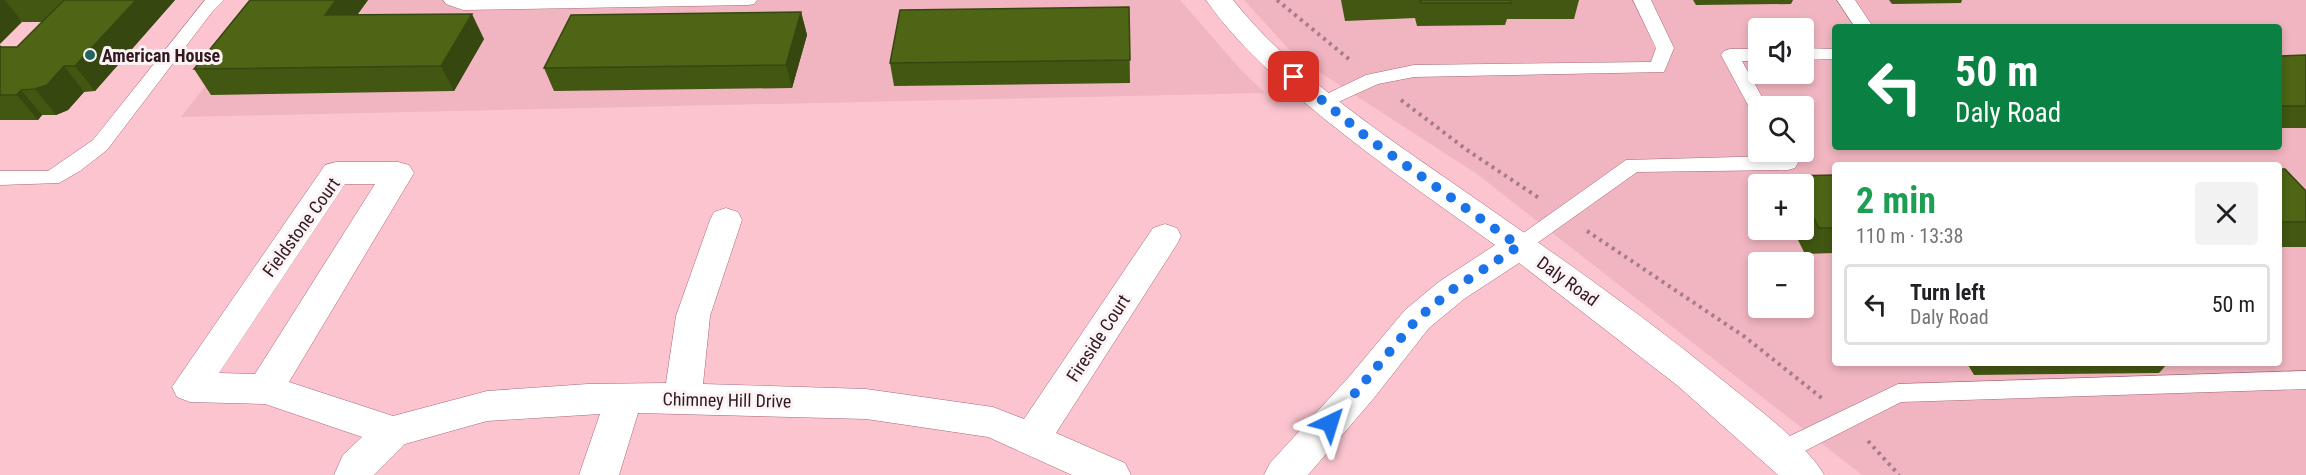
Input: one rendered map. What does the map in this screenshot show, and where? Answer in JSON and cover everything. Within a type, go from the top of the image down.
[{"type":"street","name":"Daly Road","points":[[1219,0],[1265,52],[1323,103],[1369,139],[1616,316],[1700,381],[1804,475]]},
{"type":"street","name":"Fieldstone Court","points":[[265,388],[398,173],[336,173],[190,387],[265,388],[393,432]]},
{"type":"street","points":[[684,398],[693,316],[726,220]]},
{"type":"street","name":"Fireside Court","points":[[1032,439],[1165,236]]},
{"type":"street","points":[[1284,475],[1361,388],[1417,319],[1452,290],[1519,246]]},
{"type":"street","name":"Chimney Hill Drive","points":[[354,475],[357,467],[393,432],[488,406],[588,399],[684,398],[866,404],[993,422],[1111,475]]},
{"type":"street","points":[[599,475],[624,399]]},
{"type":"lane","points":[[0,178],[52,178],[73,166],[100,145],[215,0]]},
{"type":"lane","points":[[452,0],[463,4],[748,0]]},
{"type":"lane","points":[[1323,103],[1373,79],[1414,71],[1658,68],[1665,48],[1642,0]]},
{"type":"lane","points":[[1846,0],[1862,24]]},
{"type":"lane","points":[[1814,54],[1832,54]]},
{"type":"lane","points":[[1748,55],[1730,55],[1752,96]]},
{"type":"lane","points":[[1519,246],[1634,165],[1787,162]]},
{"type":"lane","points":[[1780,452],[1898,393],[2306,380]]},
{"type":"path","points":[[1276,0],[1373,79],[1467,150],[1745,337],[1847,419],[1899,475]]},
{"type":"shaded area","points":[[273,0],[1180,0],[1241,70],[1265,93],[181,117]]},
{"type":"shaded area","points":[[1244,0],[2306,0],[2306,475],[1862,475],[1477,174],[1296,57]]},
{"type":"building","points":[[64,0],[136,0],[75,66],[64,66],[47,85],[21,90],[17,95],[0,95],[0,47],[17,47]]},
{"type":"building","points":[[250,0],[336,0],[325,15],[472,14],[441,66],[194,69]]},
{"type":"building","points":[[1420,0],[1510,0],[1511,3],[1421,3]]},
{"type":"building","points":[[1129,7],[1130,60],[890,63],[900,10]]},
{"type":"building","points":[[801,12],[786,65],[544,68],[571,15]]},
{"type":"building","points":[[2306,55],[2306,106],[2282,106],[2282,56]]},
{"type":"building","points":[[2282,169],[2285,169],[2306,191],[2306,222],[2282,222]]},
{"type":"building","points":[[1814,175],[1832,175],[1832,228],[1819,228],[1814,219]]},
{"type":"place","name":"American House","points":[[90,55]]},
{"type":"route","points":[[1294,77],[1369,139],[1519,246],[1452,290],[1417,319],[1330,423]]}]
